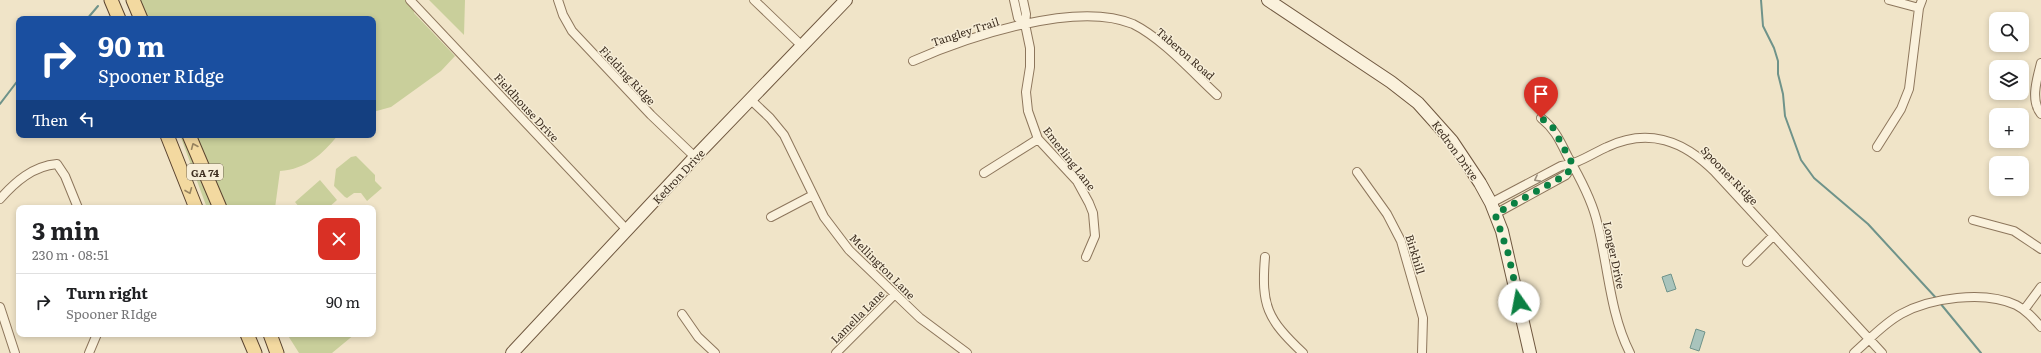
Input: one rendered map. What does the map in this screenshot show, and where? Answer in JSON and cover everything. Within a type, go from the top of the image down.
[{"type":"main road","points":[[111,0],[118,16]]},
{"type":"main road","points":[[133,0],[140,16]]},
{"type":"main road","name":"GA 74","points":[[167,138],[195,205]]},
{"type":"main road","name":"GA 74","points":[[191,138],[219,205]]},
{"type":"main road","points":[[248,337],[255,352]]},
{"type":"main road","points":[[271,337],[277,353]]},
{"type":"street","name":"Fieldhouse Drive","points":[[410,0],[627,230]]},
{"type":"street","name":"Fielding Ridge","points":[[558,0],[563,15],[572,31],[651,115],[695,157]]},
{"type":"street","points":[[754,0],[801,45]]},
{"type":"street","name":"Kedron Drive","points":[[516,352],[695,157],[751,100],[801,45],[846,0]]},
{"type":"street","name":"Emerling Lane","points":[[1014,0],[1018,18],[1025,24]]},
{"type":"street","name":"Emerling Lane","points":[[1023,0],[1026,14],[1025,24],[1030,48],[1030,67],[1026,92],[1028,111],[1038,139],[1076,181],[1093,213],[1095,236],[1086,257]]},
{"type":"street","name":"Kedron Drive","points":[[1268,0],[1379,73],[1418,102],[1452,141],[1469,166],[1493,208],[1508,253],[1530,353]]},
{"type":"street","points":[[1889,0],[1919,8]]},
{"type":"street","points":[[1877,147],[1900,109],[1909,89],[1919,8],[1922,0]]},
{"type":"street","name":"Taberon Road","points":[[1025,24],[1065,15],[1083,14],[1110,17],[1133,24],[1168,49],[1217,95]]},
{"type":"street","name":"Tangley Trail","points":[[913,61],[954,44],[1025,24]]},
{"type":"street","points":[[2041,63],[2036,88],[2036,104],[2041,114]]},
{"type":"street","name":"Mellington Lane","points":[[751,100],[770,118],[784,135],[824,217],[845,245],[920,318],[967,353]]},
{"type":"street","name":"Longer Drive","points":[[1541,118],[1552,126],[1573,165],[1596,217],[1616,314],[1624,341],[1630,353]]},
{"type":"street","name":"Spooner Ridge","points":[[1493,208],[1561,166],[1573,165],[1609,146],[1631,138],[1651,138],[1670,141],[1686,148],[1701,158],[1868,340],[1882,353]]},
{"type":"street","points":[[984,173],[1038,139]]},
{"type":"street","points":[[0,199],[12,185],[28,174],[48,165],[57,164],[65,176],[77,205]]},
{"type":"street","name":"Birkhill","points":[[1357,172],[1391,220],[1401,241],[1423,318],[1422,353]]},
{"type":"street","points":[[771,217],[813,196]]},
{"type":"street","points":[[1973,220],[2014,231],[2041,249]]},
{"type":"street","points":[[1747,262],[1774,236]]},
{"type":"street","points":[[1265,257],[1263,272],[1264,292],[1268,309],[1280,330],[1303,353]]},
{"type":"street","points":[[2024,310],[2041,287]]},
{"type":"street","name":"Lamella Lane","points":[[836,353],[895,294]]},
{"type":"street","points":[[1854,353],[1883,326],[1900,314],[1916,307],[1940,301],[1986,297],[2006,301],[2024,310],[2041,326]]},
{"type":"street","points":[[0,307],[15,353]]},
{"type":"street","points":[[682,314],[698,337],[715,353]]},
{"type":"street","points":[[90,353],[96,337]]},
{"type":"green space","points":[[128,0],[413,0],[414,13],[455,56],[441,71],[391,107],[376,111],[376,16],[135,16]]},
{"type":"green space","points":[[429,0],[465,0],[464,35]]},
{"type":"green space","points":[[181,138],[335,138],[326,149],[313,160],[289,170],[280,171],[275,205],[206,205]]},
{"type":"green space","points":[[356,156],[375,175],[375,181],[382,188],[367,201],[361,193],[354,193],[347,198],[334,186],[336,169],[351,157]]},
{"type":"green space","points":[[320,180],[337,200],[331,205],[298,205],[295,202]]},
{"type":"green space","points":[[289,337],[351,337],[332,353],[299,353]]},
{"type":"water","points":[[1671,274],[1676,289],[1667,292],[1662,277]]},
{"type":"water","points":[[1696,329],[1705,332],[1699,351],[1690,348]]},
{"type":"waterway","points":[[1761,0],[1763,26],[1774,48],[1778,61],[1778,74],[1783,94],[1785,116],[1801,160],[1814,178],[1868,224],[1937,299]]},
{"type":"waterway","points":[[90,16],[98,6]]},
{"type":"waterway","points":[[0,104],[16,83]]},
{"type":"waterway","points":[[1940,303],[1981,353]]},
{"type":"route","points":[[1519,302],[1508,253],[1502,231],[1495,214],[1566,175],[1573,165],[1552,126],[1541,118]]}]
